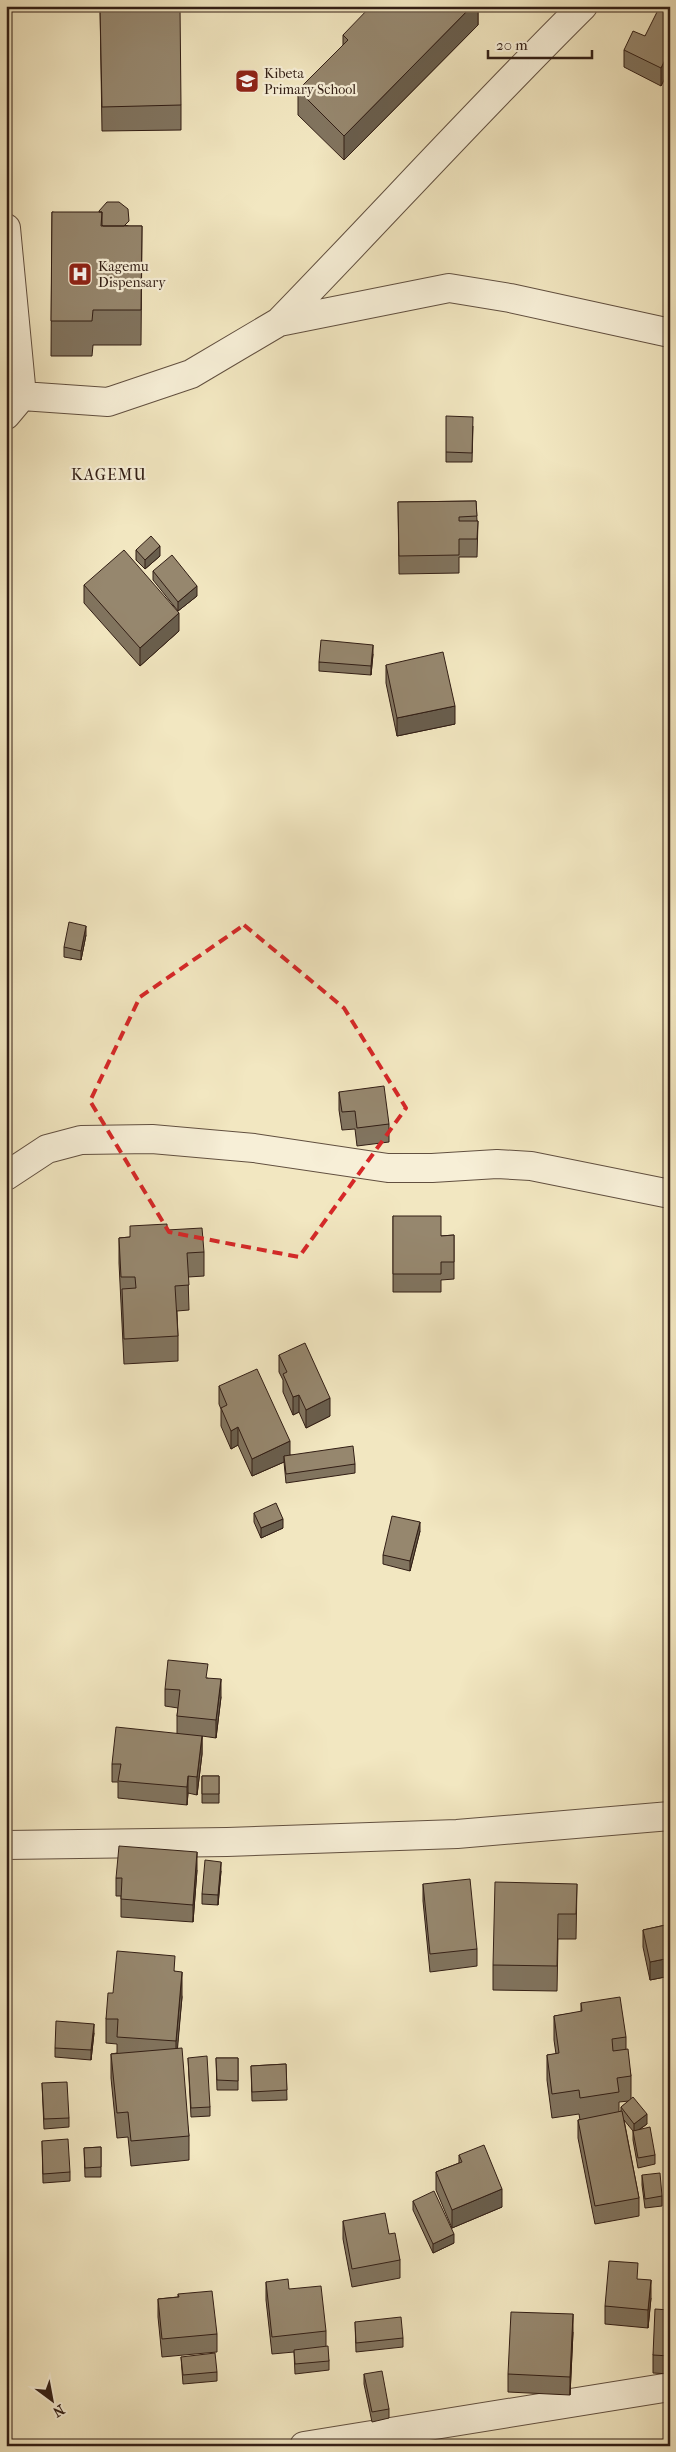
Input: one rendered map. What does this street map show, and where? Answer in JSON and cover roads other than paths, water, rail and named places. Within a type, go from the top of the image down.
[{"type":"street","points":[[6,228],[12,401],[108,402],[191,374],[279,322],[369,229],[496,92],[583,6]]},
{"type":"street","points":[[279,322],[449,288],[510,298],[670,332]]},
{"type":"street","points":[[6,1176],[47,1149],[81,1140],[152,1139],[254,1148],[388,1168],[432,1168],[497,1164],[531,1166],[670,1194]]},
{"type":"street","points":[[6,1845],[218,1842],[457,1834],[670,1816]]},
{"type":"street","points":[[304,2446],[670,2387]]},
{"type":"place","name":"Kibeta Primary School","points":[[247,81]]},
{"type":"place","name":"Kagemu Dispensary","points":[[80,274]]},
{"type":"district","name":"KAGEMU","points":[[109,474]]}]
